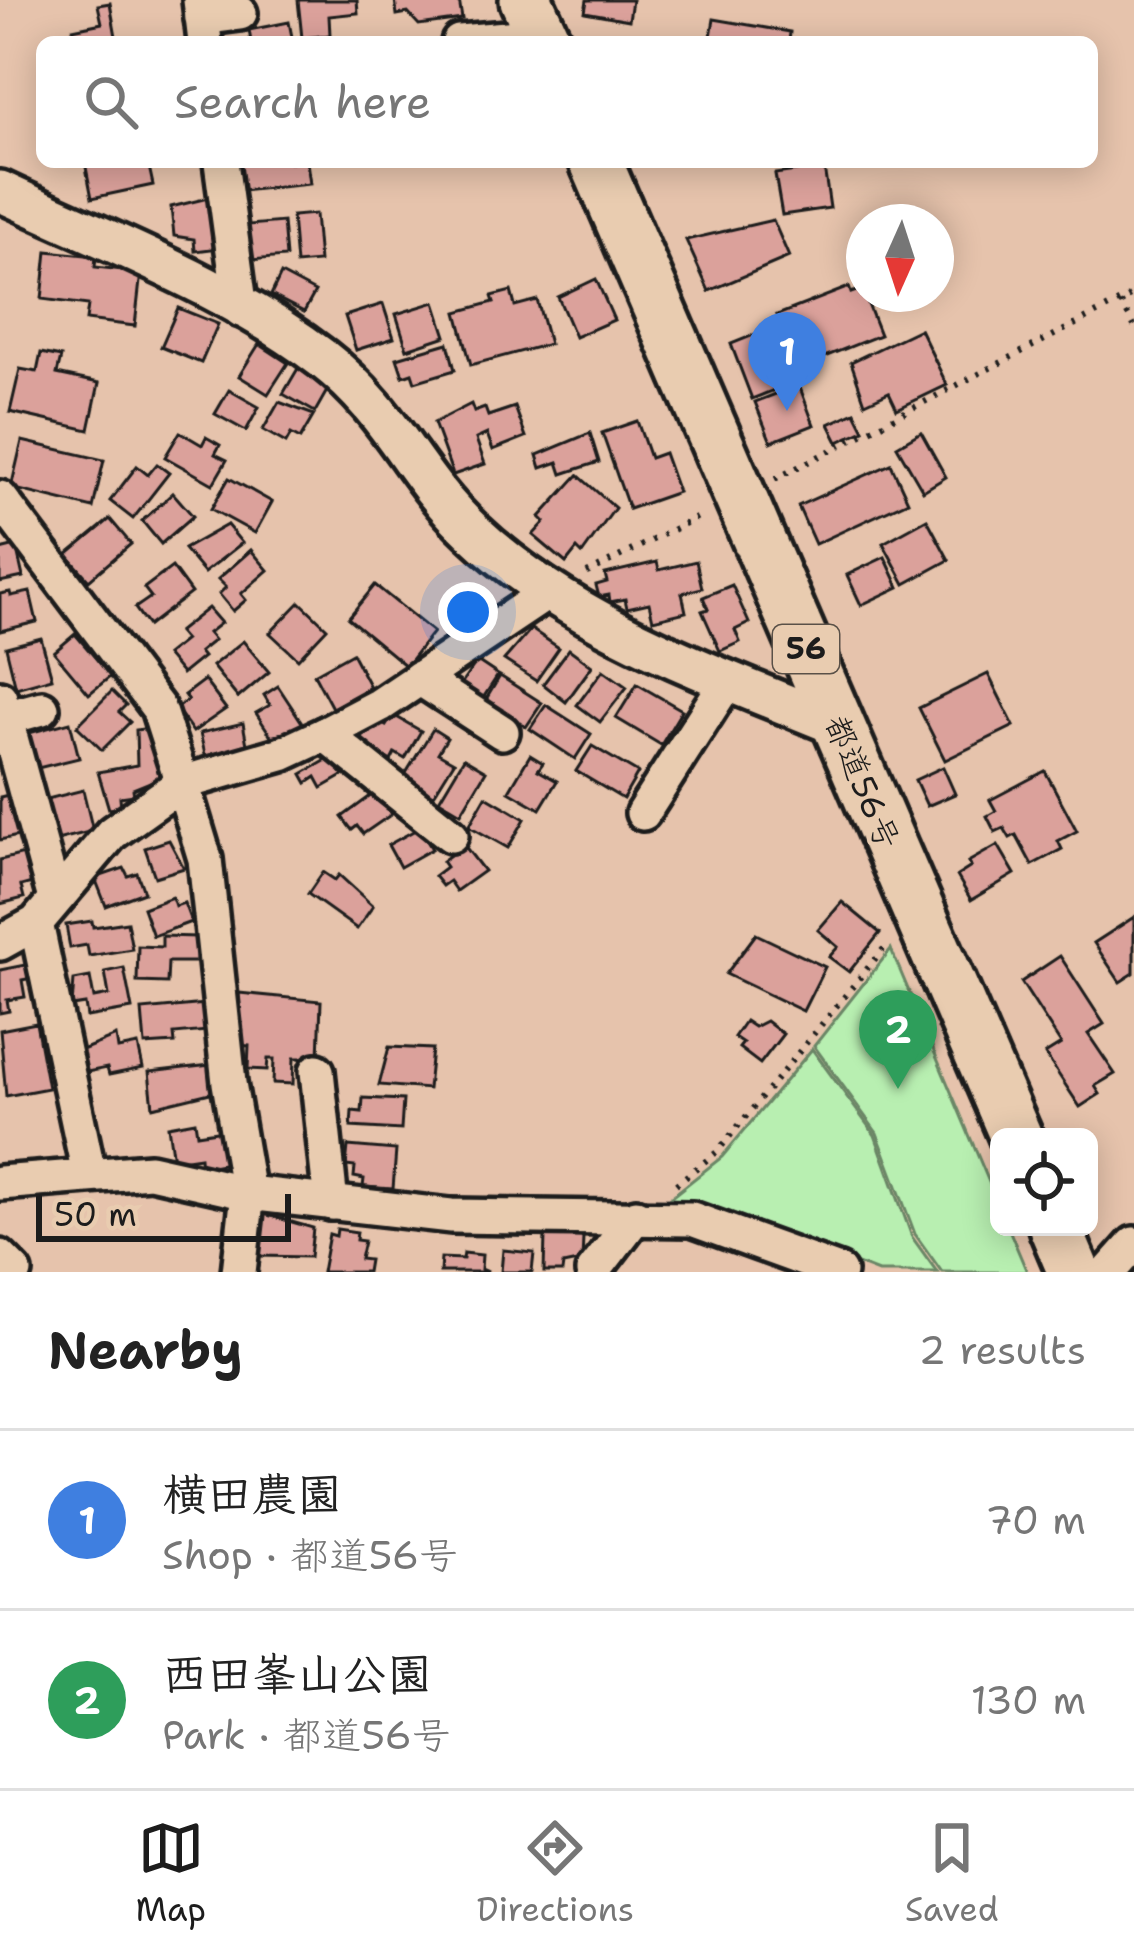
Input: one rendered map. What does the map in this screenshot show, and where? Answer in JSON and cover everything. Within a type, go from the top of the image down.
[{"type":"main road","name":"都道56号","points":[[599,168],[1012,1128]]},
{"type":"main road","points":[[1059,1236],[1074,1272]]},
{"type":"street","points":[[202,20],[240,14]]},
{"type":"street","points":[[488,36],[537,26]]},
{"type":"street","points":[[222,168],[241,310]]},
{"type":"street","points":[[0,191],[156,261],[349,380],[398,432],[439,496],[547,593],[728,680],[839,726]]},
{"type":"street","points":[[0,498],[158,707],[182,783],[205,859],[229,1083],[248,1193],[238,1272]]},
{"type":"street","points":[[0,943],[45,911],[112,833],[182,783],[282,754],[325,734],[419,679],[547,593]]},
{"type":"street","points":[[419,679],[502,732]]},
{"type":"street","points":[[643,813],[728,680]]},
{"type":"street","points":[[42,708],[3,708],[45,911],[89,1174]]},
{"type":"street","points":[[325,734],[451,835]]},
{"type":"street","points":[[317,1071],[331,1202]]},
{"type":"street","points":[[0,1183],[150,1171],[248,1193],[451,1216],[692,1219],[839,1272]]},
{"type":"street","points":[[593,1272],[637,1216]]},
{"type":"street","points":[[1108,1272],[1134,1244]]},
{"type":"street","points":[[0,1257],[15,1272]]},
{"type":"path","points":[[547,593],[904,417],[1134,294]]},
{"type":"path","points":[[1120,301],[1134,326]]},
{"type":"path","points":[[637,1216],[717,1151],[917,907]]},
{"type":"green space","points":[[891,949],[990,1185],[990,1236],[1012,1236],[1027,1272],[942,1272],[915,1234],[877,1133],[814,1046]]},
{"type":"green space","points":[[812,1049],[875,1135],[912,1237],[937,1272],[878,1272],[773,1231],[661,1205],[722,1157]]},
{"type":"building","points":[[298,0],[357,0],[358,13],[329,16],[330,35],[302,36]]},
{"type":"building","points":[[395,0],[459,0],[462,19],[419,25],[408,13],[397,15]]},
{"type":"building","points":[[587,0],[632,0],[629,20],[585,12]]},
{"type":"building","points":[[110,3],[116,36],[74,36],[73,29],[102,23],[98,5]]},
{"type":"building","points":[[714,19],[790,32],[790,36],[711,36]]},
{"type":"building","points":[[289,22],[292,36],[250,36],[249,30]]},
{"type":"building","points":[[86,168],[149,168],[153,185],[92,198]]},
{"type":"building","points":[[239,168],[308,168],[310,184],[241,191]]},
{"type":"building","points":[[824,168],[830,208],[782,215],[775,174]]},
{"type":"building","points":[[212,197],[219,248],[195,251],[194,239],[174,236],[171,207]]},
{"type":"building","points":[[315,214],[319,262],[296,264],[292,216]]},
{"type":"building","points":[[773,220],[789,257],[709,291],[686,240]]},
{"type":"building","points":[[283,222],[286,257],[251,260],[248,225]]},
{"type":"building","points":[[47,251],[96,256],[95,267],[141,272],[135,326],[86,320],[88,305],[42,299]]},
{"type":"building","points":[[281,274],[315,292],[304,312],[271,295]]},
{"type":"building","points":[[596,279],[614,320],[575,337],[558,297]]},
{"type":"building","points":[[846,288],[846,312],[871,312],[880,335],[799,367],[804,378],[752,399],[731,344],[781,324],[777,315]]},
{"type":"building","points":[[511,291],[515,306],[537,300],[549,344],[471,365],[457,312],[494,302],[492,296]]},
{"type":"building","points":[[435,302],[446,336],[407,349],[396,314]]},
{"type":"building","points":[[383,304],[394,338],[356,350],[345,316]]},
{"type":"building","points":[[178,308],[218,324],[201,363],[161,347]]},
{"type":"building","points":[[920,329],[947,385],[897,409],[889,392],[865,403],[851,362]]},
{"type":"building","points":[[448,343],[455,370],[415,382],[412,373],[403,376],[397,358]]},
{"type":"building","points":[[259,344],[288,363],[268,394],[239,376]]},
{"type":"building","points":[[41,353],[61,357],[57,374],[99,383],[89,430],[10,412],[20,369],[37,372]]},
{"type":"building","points":[[300,365],[328,389],[315,412],[283,394]]},
{"type":"building","points":[[799,385],[814,425],[771,442],[755,402]]},
{"type":"building","points":[[229,390],[259,407],[246,431],[215,414]]},
{"type":"building","points":[[279,402],[314,415],[300,439],[291,434],[286,443],[263,430]]},
{"type":"building","points":[[471,404],[474,412],[485,408],[488,416],[515,407],[526,437],[493,450],[487,434],[476,439],[485,464],[453,475],[434,423]]},
{"type":"building","points":[[855,412],[864,430],[838,442],[829,424]]},
{"type":"building","points":[[637,421],[650,458],[664,453],[678,492],[629,509],[602,433]]},
{"type":"building","points":[[180,432],[202,445],[206,437],[220,445],[215,454],[227,460],[213,484],[165,457]]},
{"type":"building","points":[[921,432],[946,477],[923,491],[897,446]]},
{"type":"building","points":[[590,433],[599,462],[562,474],[558,462],[541,468],[537,455]]},
{"type":"building","points":[[22,441],[104,460],[93,508],[11,488]]},
{"type":"building","points":[[157,464],[169,473],[133,519],[110,501],[137,466],[148,475]]},
{"type":"building","points":[[891,464],[908,501],[815,544],[798,506]]},
{"type":"building","points":[[578,475],[615,508],[582,554],[577,549],[566,563],[533,535],[545,522],[540,517]]},
{"type":"building","points":[[229,478],[272,502],[255,533],[211,509]]},
{"type":"building","points":[[173,493],[193,516],[161,544],[142,521]]},
{"type":"building","points":[[110,519],[131,544],[89,580],[67,555]]},
{"type":"building","points":[[927,519],[949,560],[905,584],[883,543]]},
{"type":"building","points":[[227,525],[242,543],[204,573],[184,549]]},
{"type":"building","points":[[16,546],[23,577],[0,582],[0,550]]},
{"type":"building","points":[[251,550],[268,570],[241,594],[246,600],[233,611],[219,594],[226,587],[218,579]]},
{"type":"building","points":[[885,557],[899,587],[861,605],[847,575]]},
{"type":"building","points":[[696,561],[702,588],[682,593],[686,612],[653,620],[649,603],[627,608],[625,599],[610,602],[609,595],[599,597],[596,585],[607,582],[605,574],[657,562],[659,570]]},
{"type":"building","points":[[172,567],[191,593],[148,626],[135,608],[151,597],[144,588]]},
{"type":"building","points":[[375,585],[433,632],[406,666],[348,618]]},
{"type":"building","points":[[732,585],[749,623],[735,630],[740,642],[720,651],[702,611],[708,609],[703,597]]},
{"type":"building","points":[[10,592],[11,596],[30,592],[37,622],[0,631],[0,594]]},
{"type":"building","points":[[300,602],[327,628],[298,659],[270,633]]},
{"type":"building","points":[[208,608],[221,623],[208,633],[214,640],[199,652],[203,657],[182,674],[166,655],[185,640],[178,632]]},
{"type":"building","points":[[531,629],[559,648],[536,681],[504,660]]},
{"type":"building","points":[[75,634],[111,676],[89,694],[54,652]]},
{"type":"building","points":[[41,638],[52,678],[16,688],[6,647]]},
{"type":"building","points":[[243,641],[269,672],[238,698],[212,666]]},
{"type":"building","points":[[569,649],[592,666],[566,702],[543,684]]},
{"type":"building","points":[[352,653],[370,687],[332,708],[314,674]]},
{"type":"building","points":[[477,661],[498,675],[483,698],[461,684]]},
{"type":"building","points":[[603,670],[627,687],[600,722],[577,705]]},
{"type":"building","points":[[988,674],[1014,726],[945,760],[919,708]]},
{"type":"building","points":[[500,676],[542,703],[526,727],[485,701]]},
{"type":"building","points":[[204,680],[226,709],[193,732],[176,708]]},
{"type":"building","points":[[637,684],[682,710],[661,745],[616,718]]},
{"type":"building","points":[[278,686],[303,724],[275,742],[256,713],[270,705],[264,695]]},
{"type":"building","points":[[112,691],[126,705],[119,712],[130,722],[102,750],[77,726]]},
{"type":"building","points":[[546,705],[591,734],[575,759],[530,729]]},
{"type":"building","points":[[393,715],[421,731],[405,759],[395,753],[391,761],[358,741],[371,718],[386,726]]},
{"type":"building","points":[[70,722],[79,758],[38,768],[29,733]]},
{"type":"building","points":[[243,723],[248,750],[206,759],[200,733]]},
{"type":"building","points":[[150,728],[165,776],[133,789],[134,795],[120,797],[121,807],[109,809],[98,772],[137,765],[136,730]]},
{"type":"building","points":[[433,729],[447,738],[438,753],[454,762],[433,796],[403,778]]},
{"type":"building","points":[[592,746],[638,773],[623,799],[576,771]]},
{"type":"building","points":[[530,755],[543,763],[538,770],[557,781],[540,809],[509,791]]},
{"type":"building","points":[[332,757],[343,776],[322,788],[316,777],[307,783],[302,774]]},
{"type":"building","points":[[464,758],[486,771],[461,813],[439,800]]},
{"type":"building","points":[[943,767],[955,794],[927,806],[915,780]]},
{"type":"building","points":[[1045,771],[1077,831],[1058,841],[1062,849],[1032,865],[1016,835],[1010,838],[1004,828],[995,832],[987,816],[996,811],[990,800]]},
{"type":"building","points":[[83,790],[93,831],[57,840],[47,799]]},
{"type":"building","points":[[376,792],[392,814],[363,834],[357,826],[352,830],[342,817]]},
{"type":"building","points":[[8,795],[18,836],[0,840],[0,797]]},
{"type":"building","points":[[486,796],[525,819],[508,848],[469,826]]},
{"type":"building","points":[[419,828],[432,849],[400,867],[388,845]]},
{"type":"building","points":[[169,840],[184,868],[155,877],[145,848]]},
{"type":"building","points":[[464,845],[484,871],[456,891],[449,881],[442,886],[434,876],[446,867],[442,861]]},
{"type":"building","points":[[998,845],[1015,874],[971,900],[957,876],[971,867],[968,862]]},
{"type":"building","points":[[24,854],[32,883],[21,886],[24,898],[0,904],[0,860]]},
{"type":"building","points":[[124,868],[128,876],[137,873],[144,892],[106,906],[95,878]]},
{"type":"building","points":[[323,872],[335,880],[339,875],[373,906],[357,929],[308,894]]},
{"type":"building","points":[[172,897],[175,906],[184,903],[191,922],[153,936],[143,908]]},
{"type":"building","points":[[842,902],[880,933],[849,972],[829,957],[838,947],[818,930]]},
{"type":"building","points":[[1134,917],[1134,973],[1120,982],[1094,943]]},
{"type":"building","points":[[92,921],[93,927],[127,922],[132,949],[89,956],[87,945],[70,948],[66,925]]},
{"type":"building","points":[[756,934],[825,967],[803,1011],[726,974]]},
{"type":"building","points":[[162,936],[197,937],[196,962],[168,962],[167,983],[137,982],[138,946],[162,947]]},
{"type":"building","points":[[1060,956],[1104,1024],[1088,1034],[1115,1074],[1095,1086],[1100,1094],[1080,1107],[1045,1054],[1061,1044],[1021,982]]},
{"type":"building","points":[[30,964],[32,978],[22,980],[25,997],[7,1000],[9,1011],[0,1013],[0,970]]},
{"type":"building","points":[[124,968],[132,1009],[87,1017],[85,1004],[72,1006],[74,980],[90,977],[94,998],[109,995],[105,972]]},
{"type":"building","points":[[239,993],[321,1001],[319,1058],[294,1058],[293,1084],[273,1083],[274,1059],[268,1059],[267,1070],[248,1069],[249,1046],[237,1045]]},
{"type":"building","points":[[206,1004],[208,1031],[174,1034],[175,1043],[145,1045],[142,1010]]},
{"type":"building","points":[[745,1021],[754,1027],[766,1021],[783,1034],[760,1064],[739,1048],[743,1043],[734,1037]]},
{"type":"building","points":[[36,1023],[48,1088],[6,1096],[0,1030]]},
{"type":"building","points":[[116,1036],[118,1049],[138,1045],[143,1068],[109,1075],[107,1068],[87,1072],[82,1050]]},
{"type":"building","points":[[389,1047],[432,1049],[428,1089],[379,1085]]},
{"type":"building","points":[[211,1065],[214,1092],[153,1107],[149,1072]]},
{"type":"building","points":[[363,1098],[403,1100],[401,1130],[351,1127],[352,1111],[362,1112]]},
{"type":"building","points":[[195,1121],[197,1134],[223,1130],[228,1163],[201,1168],[200,1157],[173,1161],[168,1126]]},
{"type":"building","points":[[348,1146],[396,1150],[393,1189],[363,1187],[364,1179],[354,1177],[355,1167],[346,1166]]},
{"type":"building","points":[[264,1214],[313,1228],[310,1257],[259,1256]]},
{"type":"building","points":[[337,1229],[357,1232],[356,1240],[364,1241],[360,1259],[369,1260],[367,1272],[322,1272],[329,1234],[336,1236]]},
{"type":"building","points":[[545,1235],[583,1237],[582,1261],[563,1265],[562,1272],[544,1272]]},
{"type":"building","points":[[503,1250],[534,1253],[532,1272],[501,1272]]},
{"type":"building","points":[[464,1253],[482,1255],[481,1269],[488,1272],[440,1272],[441,1258],[463,1259]]},
{"type":"place","name":"横田農園","points":[[787,411]]},
{"type":"place","name":"西田峯山公園","points":[[898,1089]]}]
